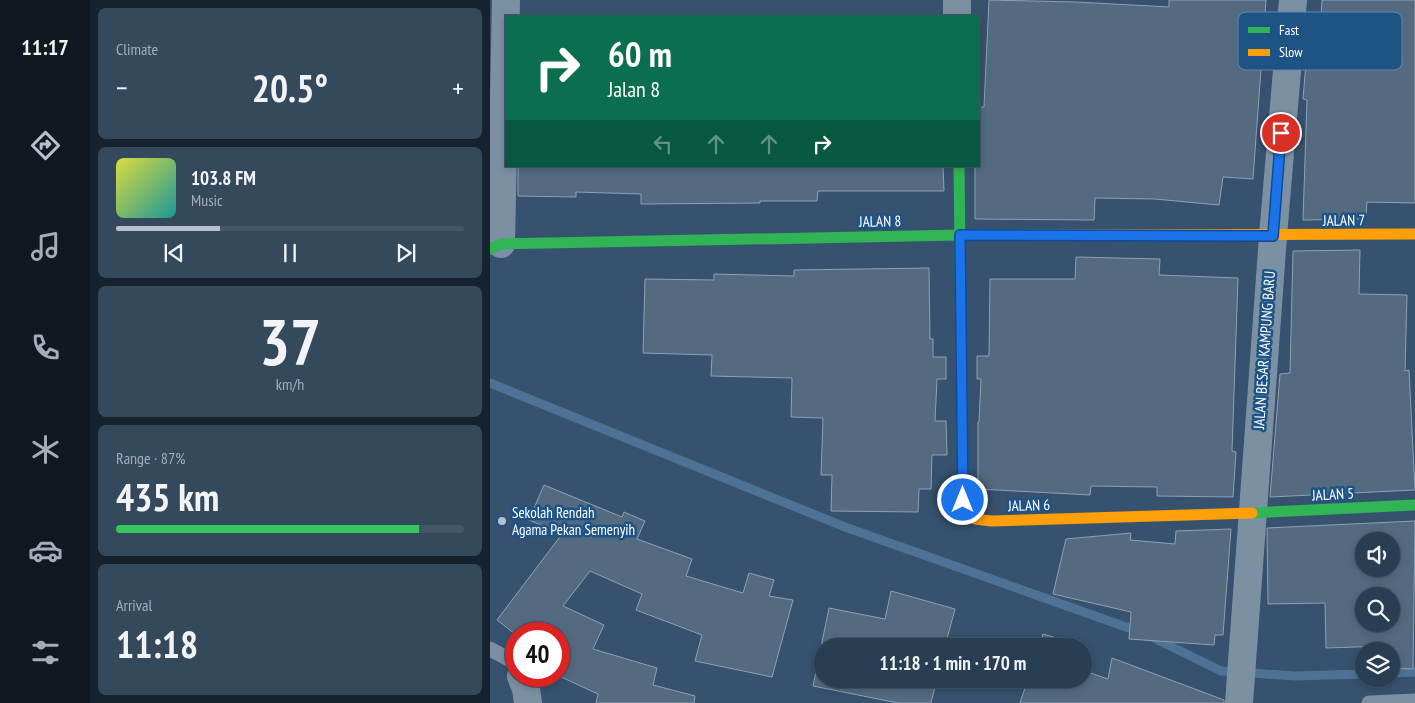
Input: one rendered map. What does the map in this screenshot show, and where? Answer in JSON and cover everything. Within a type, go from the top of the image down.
[{"type":"street","points":[[505,15],[506,0]]},
{"type":"street","points":[[957,0],[957,15]]},
{"type":"street","points":[[495,246],[505,22]]},
{"type":"street","name":"JALAN BESAR KAMPUNG BARU","points":[[1239,702],[1287,70]]},
{"type":"street","points":[[959,167],[960,235]]},
{"type":"street","name":"JALAN 7","points":[[1273,236],[1415,234]]},
{"type":"street","name":"JALAN 8","points":[[495,246],[960,235],[1273,236]]},
{"type":"street","name":"JALAN 6","points":[[960,235],[963,500],[972,518],[979,521],[991,521],[1253,513]]},
{"type":"street","name":"JALAN 5","points":[[1253,513],[1415,504]]},
{"type":"street","points":[[525,687],[528,703]]},
{"type":"lane","points":[[490,649],[505,658]]},
{"type":"lane","points":[[1369,703],[1415,701]]},
{"type":"building","points":[[989,0],[1169,7],[1169,0],[1266,0],[1265,12],[1238,12],[1238,70],[1261,70],[1253,179],[1223,177],[1219,205],[1155,199],[1095,198],[1094,220],[975,219],[975,167],[980,167],[980,107],[984,107]]},
{"type":"building","points":[[1322,0],[1415,0],[1415,203],[1367,202],[1366,216],[1361,216],[1361,219],[1303,220],[1307,100],[1303,99],[1305,70],[1402,70],[1402,12],[1321,12]]},
{"type":"building","points":[[518,167],[943,167],[944,191],[818,191],[817,201],[760,201],[760,203],[641,204],[641,194],[576,192],[576,197],[518,196]]},
{"type":"building","points":[[1360,250],[1359,294],[1407,295],[1405,371],[1409,370],[1415,490],[1270,497],[1280,374],[1290,373],[1293,251]]},
{"type":"building","points":[[1076,257],[1160,259],[1159,275],[1238,278],[1232,451],[1236,452],[1233,497],[1157,496],[1157,487],[1091,486],[1090,495],[978,489],[978,422],[981,379],[977,379],[977,356],[989,356],[990,279],[1075,279]]},
{"type":"building","points":[[929,268],[930,339],[933,339],[933,357],[946,357],[946,379],[937,379],[935,421],[946,421],[947,455],[932,455],[931,489],[919,489],[918,512],[831,511],[832,475],[821,475],[823,418],[791,417],[792,378],[711,376],[712,355],[643,353],[645,279],[714,280],[714,274],[794,276],[794,270]]},
{"type":"building","points":[[544,485],[622,517],[624,512],[645,521],[637,539],[692,559],[686,576],[743,593],[749,573],[774,580],[769,596],[793,600],[772,677],[695,661],[702,635],[636,610],[642,594],[590,571],[563,606],[604,625],[593,649],[657,668],[653,685],[695,696],[694,703],[596,703],[598,694],[570,681],[570,622],[505,622],[505,626],[497,620],[562,534],[529,520]]},
{"type":"building","points":[[1415,521],[1413,669],[1400,668],[1400,642],[1355,642],[1355,647],[1326,648],[1325,603],[1268,604],[1267,528]]},
{"type":"building","points":[[1231,529],[1223,635],[1215,635],[1214,645],[1129,639],[1131,612],[1053,594],[1066,539],[1131,533],[1130,540],[1175,544],[1176,531]]},
{"type":"building","points":[[891,591],[955,609],[947,638],[823,638],[829,608],[885,619]]},
{"type":"building","points":[[1043,634],[1057,638],[1042,638]]},
{"type":"building","points":[[1112,658],[1224,700],[1224,703],[1020,703],[1025,688],[1092,688],[1092,673],[1108,679]]},
{"type":"building","points":[[823,688],[935,688],[931,703],[898,703]]},
{"type":"waterway","points":[[490,383],[845,527],[1140,632]]},
{"type":"waterway","points":[[1152,637],[1221,671],[1295,676],[1355,674]]},
{"type":"waterway","points":[[1400,673],[1415,672]]},
{"type":"traffic: fast","points":[[959,167],[963,500],[970,513]]},
{"type":"traffic: fast","points":[[490,249],[501,244],[960,235],[1060,235]]},
{"type":"traffic: fast","points":[[1252,513],[1415,505]]},
{"type":"traffic: slow","points":[[1060,235],[1415,234]]},
{"type":"traffic: slow","points":[[970,513],[975,519],[991,521],[1252,513]]},
{"type":"place","name":"Sekolah Rendah Agama Pekan Semenyih","points":[[502,521]]},
{"type":"route","points":[[963,500],[960,235],[1273,236],[1281,133]]}]
